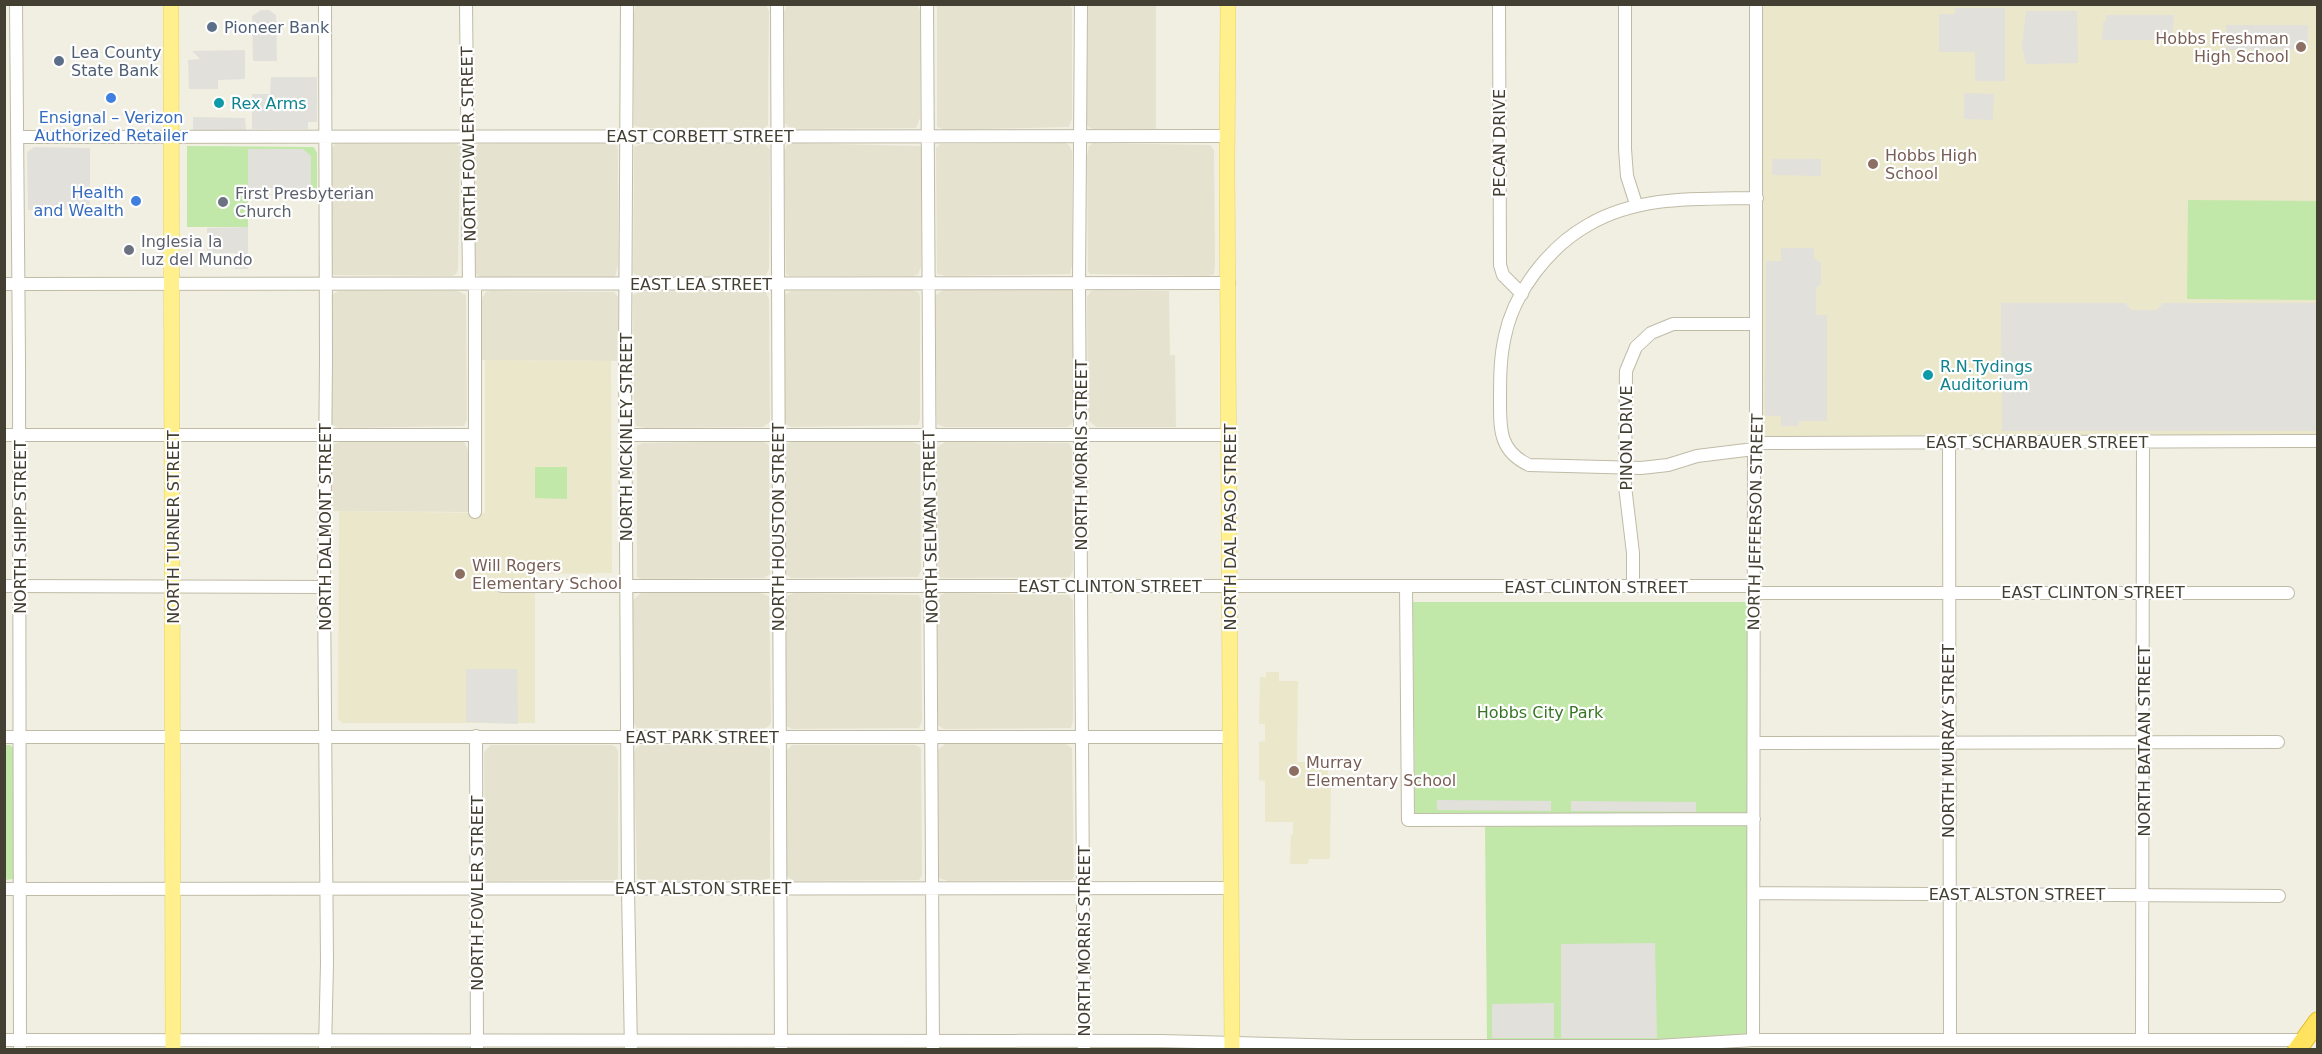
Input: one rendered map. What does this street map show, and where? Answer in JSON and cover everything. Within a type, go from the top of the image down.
[{"type":"highway","points":[[2300,1045],[2318,1021]]},
{"type":"main road","name":"NORTH TURNER STREET","points":[[171,4],[173,1045]]},
{"type":"main road","name":"NORTH DAL PASO STREET","points":[[1228,4],[1232,1047]]},
{"type":"street","name":"NORTH SHIPP STREET","points":[[16,4],[20,435],[20,1045]]},
{"type":"street","name":"NORTH DALMONT STREET","points":[[325,4],[324,587],[327,736],[325,1044]]},
{"type":"street","name":"NORTH FOWLER STREET","points":[[466,4],[475,512]]},
{"type":"street","name":"NORTH MCKINLEY STREET","points":[[627,4],[627,737],[631,1045]]},
{"type":"street","name":"NORTH HOUSTON STREET","points":[[777,4],[781,1045]]},
{"type":"street","name":"NORTH SELMAN STREET","points":[[927,4],[933,1045]]},
{"type":"street","name":"NORTH MORRIS STREET","points":[[1081,4],[1079,284],[1084,1045]]},
{"type":"street","name":"PECAN DRIVE","points":[[1499,4],[1500,265],[1503,275],[1522,294]]},
{"type":"street","points":[[1625,4],[1625,149],[1628,176],[1636,204]]},
{"type":"street","name":"NORTH JEFFERSON STREET","points":[[1747,1044],[1754,893],[1756,4]]},
{"type":"street","name":"EAST CORBETT STREET","points":[[17,137],[1227,136]]},
{"type":"street","name":"EAST SCHARBAUER STREET","points":[[1757,198],[1681,199],[1636,204],[1607,214],[1554,251],[1522,294],[1505,335],[1500,370],[1501,430],[1505,445],[1520,461],[1529,465],[1553,467],[1626,468],[1668,465],[1697,456],[1755,446],[1948,442],[2318,441]]},
{"type":"street","name":"EAST LEA STREET","points":[[4,284],[1229,283]]},
{"type":"street","name":"PINON DRIVE","points":[[1634,587],[1633,553],[1627,504],[1626,371],[1636,347],[1652,333],[1673,324],[1756,324]]},
{"type":"street","points":[[4,435],[475,435]]},
{"type":"street","points":[[627,435],[1230,435]]},
{"type":"street","name":"NORTH BATAAN STREET","points":[[2142,1040],[2144,441]]},
{"type":"street","name":"NORTH MURRAY STREET","points":[[1948,442],[1950,1040]]},
{"type":"street","points":[[4,586],[324,587]]},
{"type":"street","name":"EAST CLINTON STREET","points":[[502,586],[1406,586],[2288,593]]},
{"type":"street","points":[[1406,586],[1408,820],[1754,819]]},
{"type":"street","name":"NORTH FOWLER STREET","points":[[476,736],[477,1044]]},
{"type":"street","name":"EAST PARK STREET","points":[[4,737],[1231,737]]},
{"type":"street","points":[[1754,743],[2278,742]]},
{"type":"street","name":"EAST ALSTON STREET","points":[[4,889],[1232,888]]},
{"type":"street","name":"EAST ALSTON STREET","points":[[1754,893],[2280,896]]},
{"type":"street","points":[[4,1040],[20,1045],[1084,1045],[1350,1048],[1682,1047],[1950,1040],[2142,1040],[2300,1045]]},
{"type":"shaded area","points":[[766,4],[769,11],[768,125],[764,129],[640,128],[634,125],[633,16],[636,5]]},
{"type":"shaded area","points":[[937,4],[1069,5],[1072,9],[1072,119],[1069,127],[945,130],[937,127]]},
{"type":"shaded area","points":[[787,5],[917,5],[920,10],[920,118],[916,128],[792,129],[787,126],[785,123],[784,12]]},
{"type":"shaded area","points":[[1088,5],[1156,5],[1156,129],[1092,129],[1086,125]]},
{"type":"shaded area","points":[[1756,5],[2317,5],[2317,441],[1756,443]]},
{"type":"shaded area","points":[[1955,8],[2005,8],[2005,81],[1975,81],[1975,52],[1939,52],[1939,14],[1955,14]]},
{"type":"shaded area","points":[[261,10],[269,10],[276,15],[277,61],[253,61],[252,16]]},
{"type":"shaded area","points":[[2026,11],[2077,11],[2078,63],[2026,64],[2022,46]]},
{"type":"shaded area","points":[[2106,15],[2174,15],[2172,40],[2102,40],[2103,22],[2106,22]]},
{"type":"shaded area","points":[[2226,25],[2308,25],[2308,49],[2226,50]]},
{"type":"shaded area","points":[[245,50],[245,79],[218,80],[218,89],[189,89],[188,60],[200,59],[192,51]]},
{"type":"shaded area","points":[[271,77],[317,77],[317,122],[308,122],[308,129],[252,129],[252,94],[270,94]]},
{"type":"shaded area","points":[[1964,93],[1994,94],[1993,120],[1964,119]]},
{"type":"shaded area","points":[[193,117],[245,118],[246,130],[193,130]]},
{"type":"shaded area","points":[[610,143],[617,145],[618,150],[618,265],[615,277],[480,277],[476,274],[474,270],[474,162],[475,149],[478,144]]},
{"type":"shaded area","points":[[764,143],[770,150],[769,268],[766,276],[641,276],[634,274],[634,147],[642,144]]},
{"type":"shaded area","points":[[791,143],[921,146],[921,267],[918,274],[913,276],[790,276],[786,274],[784,151]]},
{"type":"shaded area","points":[[1065,143],[1072,151],[1072,266],[1070,274],[947,276],[937,274],[936,148],[940,144]]},
{"type":"shaded area","points":[[1093,143],[1210,145],[1214,150],[1214,274],[1208,276],[1090,274],[1088,271],[1087,156],[1089,146]]},
{"type":"shaded area","points":[[335,144],[457,144],[460,147],[458,270],[456,274],[452,276],[333,275],[331,271],[330,152]]},
{"type":"shaded area","points":[[34,147],[90,148],[90,209],[28,210],[27,152]]},
{"type":"shaded area","points":[[248,149],[303,149],[311,156],[311,188],[248,188]]},
{"type":"shaded area","points":[[1772,159],[1821,159],[1821,176],[1772,175]]},
{"type":"shaded area","points":[[248,227],[248,269],[235,269],[235,253],[207,253],[207,228]]},
{"type":"shaded area","points":[[1781,248],[1814,248],[1814,258],[1821,263],[1821,284],[1816,288],[1816,315],[1827,315],[1827,421],[1799,421],[1798,426],[1781,426],[1781,416],[1765,416],[1766,261],[1781,261]]},
{"type":"shaded area","points":[[913,290],[919,293],[920,297],[920,419],[918,425],[791,427],[787,425],[785,420],[784,297],[786,294],[791,291]]},
{"type":"shaded area","points":[[943,290],[1073,290],[1074,418],[1071,425],[1067,427],[944,427],[937,424],[935,299],[936,295]]},
{"type":"shaded area","points":[[338,291],[458,291],[466,295],[467,420],[464,426],[338,428],[331,423],[330,299]]},
{"type":"shaded area","points":[[639,291],[766,292],[769,299],[770,422],[763,427],[646,428],[636,426],[634,418],[633,295]]},
{"type":"shaded area","points":[[1091,291],[1169,291],[1170,355],[1175,355],[1176,427],[1097,427],[1090,422],[1088,418],[1087,297]]},
{"type":"shaded area","points":[[486,292],[614,292],[618,297],[618,361],[482,360],[482,298]]},
{"type":"shaded area","points":[[2001,303],[2125,303],[2131,310],[2157,310],[2163,303],[2317,303],[2317,431],[2002,431]]},
{"type":"shaded area","points":[[485,360],[611,361],[612,573],[535,574],[535,723],[342,723],[338,719],[339,511],[485,513]]},
{"type":"shaded area","points":[[760,441],[768,444],[769,448],[770,574],[764,578],[642,579],[637,577],[637,446],[642,443]]},
{"type":"shaded area","points":[[339,442],[464,442],[468,450],[468,512],[331,511],[331,446]]},
{"type":"shaded area","points":[[790,442],[913,442],[920,445],[921,570],[918,577],[791,578],[786,574],[785,452]]},
{"type":"shaded area","points":[[945,442],[1069,443],[1072,449],[1073,570],[1070,577],[939,577],[937,571],[936,448]]},
{"type":"shaded area","points":[[641,593],[760,593],[769,596],[771,722],[769,726],[764,729],[637,728],[634,723],[633,600]]},
{"type":"shaded area","points":[[794,593],[919,595],[921,600],[922,721],[919,728],[792,729],[786,726],[786,601],[787,596]]},
{"type":"shaded area","points":[[947,593],[1069,595],[1073,601],[1073,721],[1071,728],[944,729],[938,725],[937,599]]},
{"type":"shaded area","points":[[466,669],[517,669],[518,724],[466,722]]},
{"type":"shaded area","name":"Murray Elementary School","points":[[1266,672],[1279,672],[1279,681],[1298,681],[1297,762],[1328,762],[1328,779],[1331,780],[1330,859],[1309,859],[1308,864],[1290,864],[1293,822],[1265,822],[1265,781],[1259,780],[1259,742],[1265,741],[1265,724],[1259,724],[1260,677],[1266,677]]},
{"type":"shaded area","points":[[945,744],[1066,744],[1072,748],[1074,876],[1072,880],[948,881],[939,878],[937,875],[937,751]]},
{"type":"shaded area","points":[[491,745],[612,745],[616,747],[618,751],[618,880],[488,881],[485,878],[484,752]]},
{"type":"shaded area","points":[[642,745],[763,745],[770,749],[770,878],[765,880],[644,881],[637,878],[634,753],[636,748]]},
{"type":"shaded area","points":[[792,745],[915,745],[921,748],[922,875],[919,880],[795,881],[789,878],[787,875],[786,751]]},
{"type":"shaded area","points":[[1437,800],[1551,801],[1551,811],[1437,810]]},
{"type":"shaded area","points":[[1571,801],[1696,802],[1696,812],[1571,811]]},
{"type":"shaded area","points":[[1655,943],[1657,1038],[1561,1038],[1561,944]]},
{"type":"shaded area","points":[[1554,1003],[1554,1038],[1492,1038],[1492,1004]]},
{"type":"green space","points":[[187,146],[314,147],[317,153],[317,188],[248,188],[248,227],[187,227]]},
{"type":"green space","points":[[2188,200],[2317,201],[2317,300],[2187,299]]},
{"type":"green space","points":[[535,467],[567,467],[567,499],[535,498]]},
{"type":"green space","name":"Hobbs City Park","points":[[1413,602],[1749,602],[1754,809],[1742,815],[1750,816],[1751,1037],[1647,1042],[1487,1041],[1485,825],[1415,818]]},
{"type":"green space","points":[[4,745],[10,745],[15,749],[15,873],[13,879],[5,880]]},
{"type":"place","name":"Pioneer Bank","points":[[212,27]]},
{"type":"place","name":"Hobbs Freshman High School","points":[[2301,47]]},
{"type":"place","name":"Lea County State Bank","points":[[59,61]]},
{"type":"place","name":"Ensignal – Verizon Authorized Retailer","points":[[111,98]]},
{"type":"place","name":"Rex Arms","points":[[219,103]]},
{"type":"place","name":"Hobbs High School","points":[[1873,164]]},
{"type":"place","name":"Health and Wealth","points":[[136,201]]},
{"type":"place","name":"First Presbyterian Church","points":[[223,202]]},
{"type":"place","name":"Inglesia la luz del Mundo","points":[[129,250]]},
{"type":"place","name":"R.N.Tydings Auditorium","points":[[1928,375]]},
{"type":"place","name":"Will Rogers Elementary School","points":[[460,574]]},
{"type":"place","name":"Murray Elementary School","points":[[1294,771]]}]
